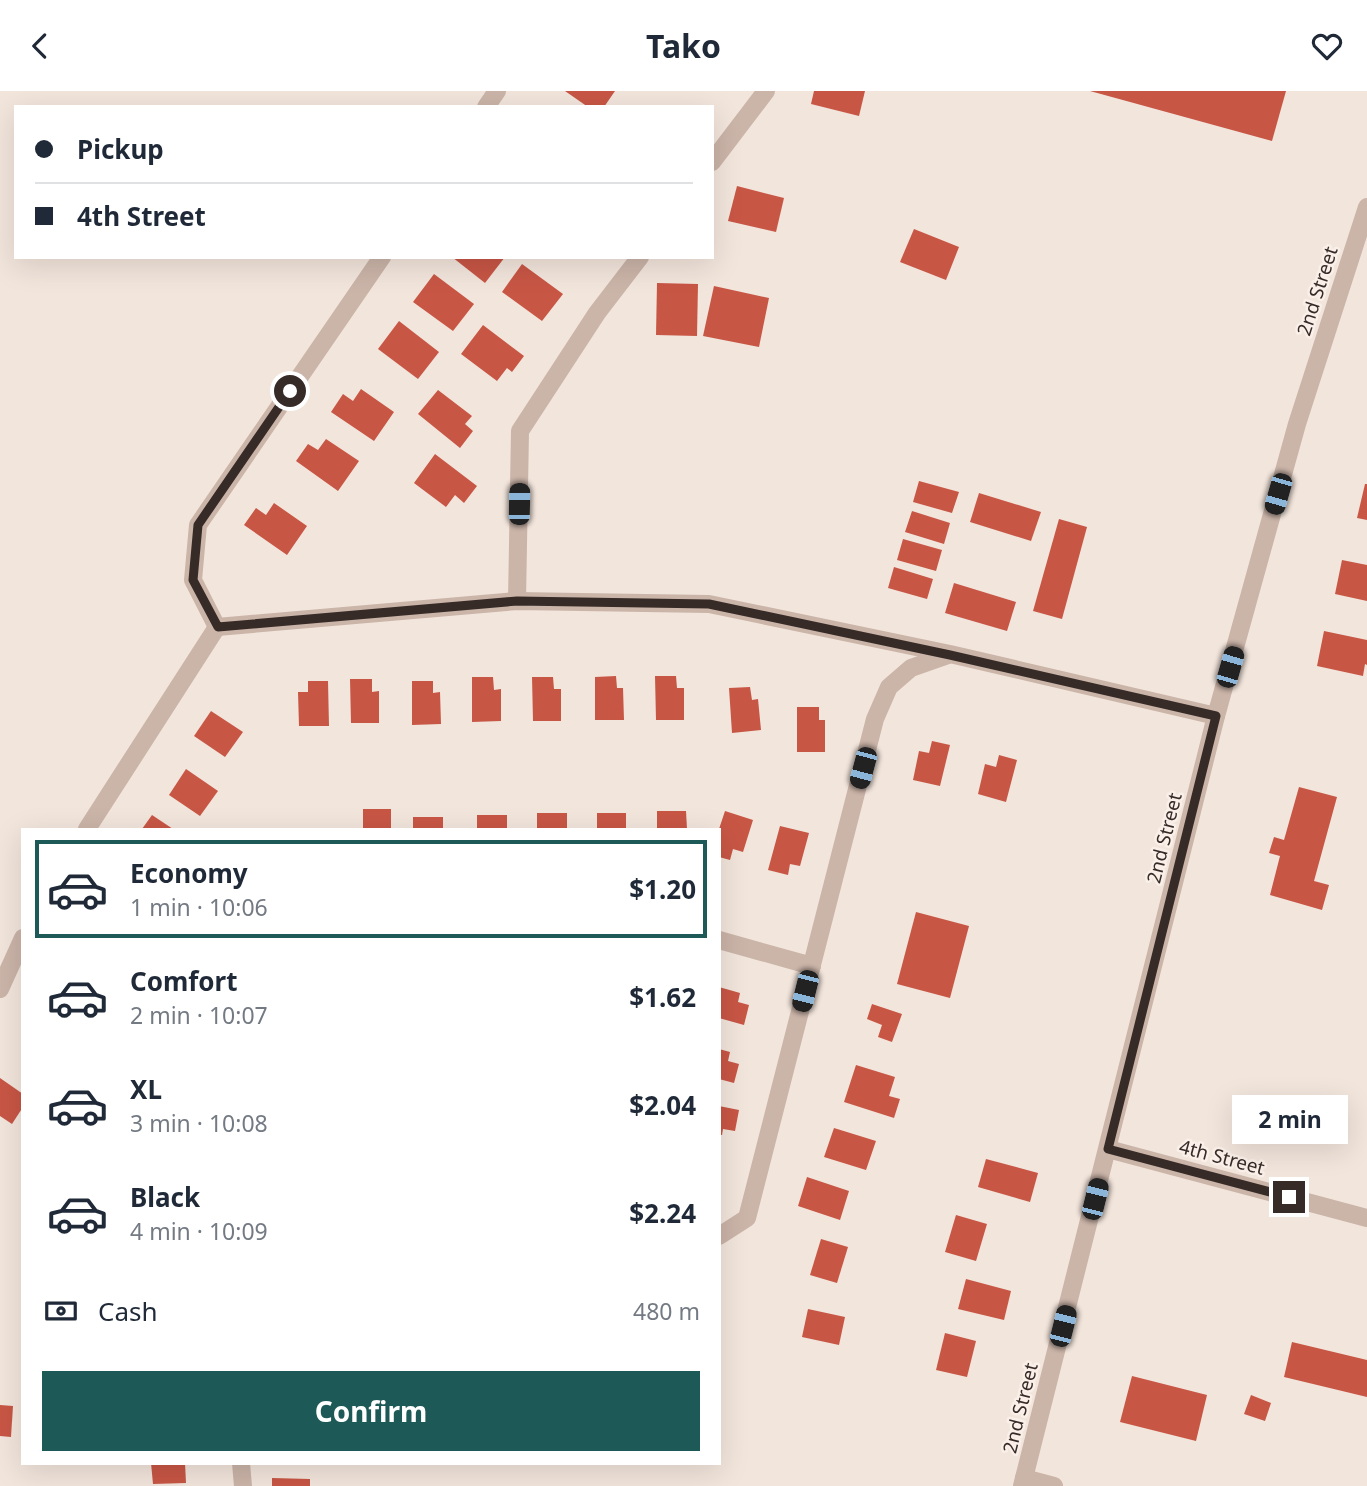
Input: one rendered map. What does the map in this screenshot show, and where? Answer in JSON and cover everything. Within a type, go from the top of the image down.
[{"type":"street","points":[[714,159],[766,91]]},
{"type":"street","name":"2nd Street","points":[[1023,1482],[1216,716],[1297,424],[1367,207]]},
{"type":"street","points":[[218,627],[193,580],[198,525],[381,259]]},
{"type":"street","points":[[517,601],[520,431],[597,313],[638,259]]},
{"type":"street","points":[[218,627],[517,601],[709,604],[950,655],[1216,716]]},
{"type":"street","points":[[88,828],[218,627]]},
{"type":"street","points":[[721,1235],[747,1218],[875,719],[889,687],[911,668],[950,655]]},
{"type":"street","points":[[721,941],[812,966]]},
{"type":"street","points":[[0,989],[21,943]]},
{"type":"street","name":"4th Street","points":[[1108,1149],[1367,1218]]},
{"type":"street","points":[[241,1465],[243,1486]]},
{"type":"street","points":[[1023,1482],[1054,1486]]},
{"type":"building","points":[[565,91],[615,91],[605,105],[585,105]]},
{"type":"building","points":[[814,91],[865,91],[859,116],[811,104]]},
{"type":"building","points":[[1090,91],[1286,91],[1272,141]]},
{"type":"building","points":[[737,186],[784,198],[776,232],[728,221]]},
{"type":"building","points":[[914,229],[959,247],[946,280],[900,262]]},
{"type":"building","points":[[455,259],[503,259],[485,283]]},
{"type":"building","points":[[522,264],[563,294],[542,321],[502,292]]},
{"type":"building","points":[[434,274],[474,304],[453,331],[413,302]]},
{"type":"building","points":[[657,283],[698,284],[697,336],[656,335]]},
{"type":"building","points":[[714,286],[769,298],[759,347],[703,336]]},
{"type":"building","points":[[399,321],[439,352],[418,379],[378,349]]},
{"type":"building","points":[[483,325],[524,356],[512,372],[507,368],[497,381],[461,354]]},
{"type":"building","points":[[361,389],[394,412],[374,441],[331,412],[343,394],[353,401]]},
{"type":"building","points":[[438,390],[472,416],[465,424],[473,431],[460,448],[418,414]]},
{"type":"building","points":[[326,439],[359,461],[338,491],[296,461],[308,444],[318,450]]},
{"type":"building","points":[[435,454],[477,486],[464,503],[455,495],[446,507],[414,483]]},
{"type":"building","points":[[919,481],[959,492],[952,513],[913,502]]},
{"type":"building","points":[[1367,484],[1367,520],[1357,518]]},
{"type":"building","points":[[979,493],[1041,512],[1031,541],[970,522]]},
{"type":"building","points":[[274,503],[307,526],[287,555],[244,525],[256,508],[266,515]]},
{"type":"building","points":[[912,511],[950,523],[944,544],[905,532]]},
{"type":"building","points":[[1059,519],[1087,527],[1062,619],[1033,611]]},
{"type":"building","points":[[903,539],[942,550],[936,571],[897,560]]},
{"type":"building","points":[[1342,560],[1367,565],[1367,601],[1335,594]]},
{"type":"building","points":[[894,567],[933,579],[927,599],[888,588]]},
{"type":"building","points":[[954,583],[1016,602],[1007,631],[945,613]]},
{"type":"building","points":[[1324,631],[1367,640],[1367,665],[1365,664],[1363,676],[1317,666]]},
{"type":"building","points":[[616,676],[617,688],[623,688],[624,720],[595,720],[595,677]]},
{"type":"building","points":[[655,676],[676,676],[677,688],[684,688],[684,720],[656,720]]},
{"type":"building","points":[[472,677],[493,677],[494,690],[501,689],[501,721],[472,722]]},
{"type":"building","points":[[532,677],[553,677],[554,689],[561,689],[561,721],[533,721]]},
{"type":"building","points":[[350,679],[372,679],[372,692],[379,691],[379,723],[351,723]]},
{"type":"building","points":[[308,681],[328,681],[329,726],[299,726],[298,692],[308,692]]},
{"type":"building","points":[[412,681],[433,681],[433,693],[440,692],[441,724],[412,725]]},
{"type":"building","points":[[750,687],[752,700],[758,699],[761,730],[732,733],[729,688]]},
{"type":"building","points":[[797,707],[819,707],[819,720],[825,720],[825,752],[797,752]]},
{"type":"building","points":[[211,711],[243,732],[225,757],[194,736]]},
{"type":"building","points":[[932,741],[950,745],[940,786],[913,780],[919,751],[929,753]]},
{"type":"building","points":[[999,755],[1017,760],[1006,802],[978,794],[985,764],[996,767]]},
{"type":"building","points":[[186,769],[218,791],[200,816],[169,795]]},
{"type":"building","points":[[1299,787],[1337,797],[1314,881],[1329,885],[1322,910],[1270,895],[1280,856],[1269,853],[1274,837],[1284,840]]},
{"type":"building","points":[[363,809],[391,809],[391,828],[363,828]]},
{"type":"building","points":[[657,811],[686,811],[687,828],[657,828]]},
{"type":"building","points":[[725,811],[753,820],[743,852],[733,849],[730,860],[721,858],[719,828]]},
{"type":"building","points":[[537,813],[567,813],[567,828],[537,828]]},
{"type":"building","points":[[597,813],[626,813],[626,828],[597,828]]},
{"type":"building","points":[[152,815],[172,828],[143,828]]},
{"type":"building","points":[[477,815],[507,815],[507,828],[477,828]]},
{"type":"building","points":[[413,817],[443,817],[443,828],[413,828]]},
{"type":"building","points":[[780,826],[809,833],[800,866],[790,864],[788,875],[768,870]]},
{"type":"building","points":[[916,912],[969,926],[950,998],[897,984]]},
{"type":"building","points":[[721,988],[740,993],[738,1002],[749,1005],[744,1025],[721,1019]]},
{"type":"building","points":[[872,1004],[902,1014],[892,1042],[878,1037],[882,1025],[867,1019]]},
{"type":"building","points":[[721,1050],[730,1052],[728,1061],[739,1064],[734,1083],[721,1080]]},
{"type":"building","points":[[856,1065],[895,1077],[889,1096],[900,1099],[894,1118],[844,1102]]},
{"type":"building","points":[[0,1078],[21,1093],[21,1110],[12,1124],[0,1116]]},
{"type":"building","points":[[721,1106],[739,1110],[735,1131],[723,1129],[722,1135]]},
{"type":"building","points":[[834,1128],[876,1141],[866,1170],[824,1157]]},
{"type":"building","points":[[986,1159],[1038,1173],[1030,1202],[978,1187]]},
{"type":"building","points":[[807,1177],[849,1191],[840,1220],[798,1206]]},
{"type":"building","points":[[956,1215],[987,1224],[976,1261],[945,1252]]},
{"type":"building","points":[[821,1239],[848,1247],[837,1283],[810,1275]]},
{"type":"building","points":[[966,1279],[1011,1291],[1004,1320],[958,1309]]},
{"type":"building","points":[[808,1309],[845,1317],[839,1345],[802,1337]]},
{"type":"building","points":[[945,1333],[976,1341],[967,1377],[936,1370]]},
{"type":"building","points":[[1292,1342],[1367,1360],[1367,1397],[1284,1377]]},
{"type":"building","points":[[1132,1376],[1207,1395],[1196,1441],[1120,1422]]},
{"type":"building","points":[[1251,1395],[1271,1403],[1265,1421],[1244,1414]]},
{"type":"building","points":[[0,1405],[13,1406],[11,1437],[0,1436]]},
{"type":"building","points":[[151,1465],[185,1465],[186,1483],[153,1484]]},
{"type":"building","points":[[272,1478],[310,1479],[310,1486],[272,1486]]},
{"type":"route","points":[[290,391],[198,525],[193,580],[218,627],[517,601],[709,604],[950,655],[1216,716],[1108,1149],[1289,1197]]}]
